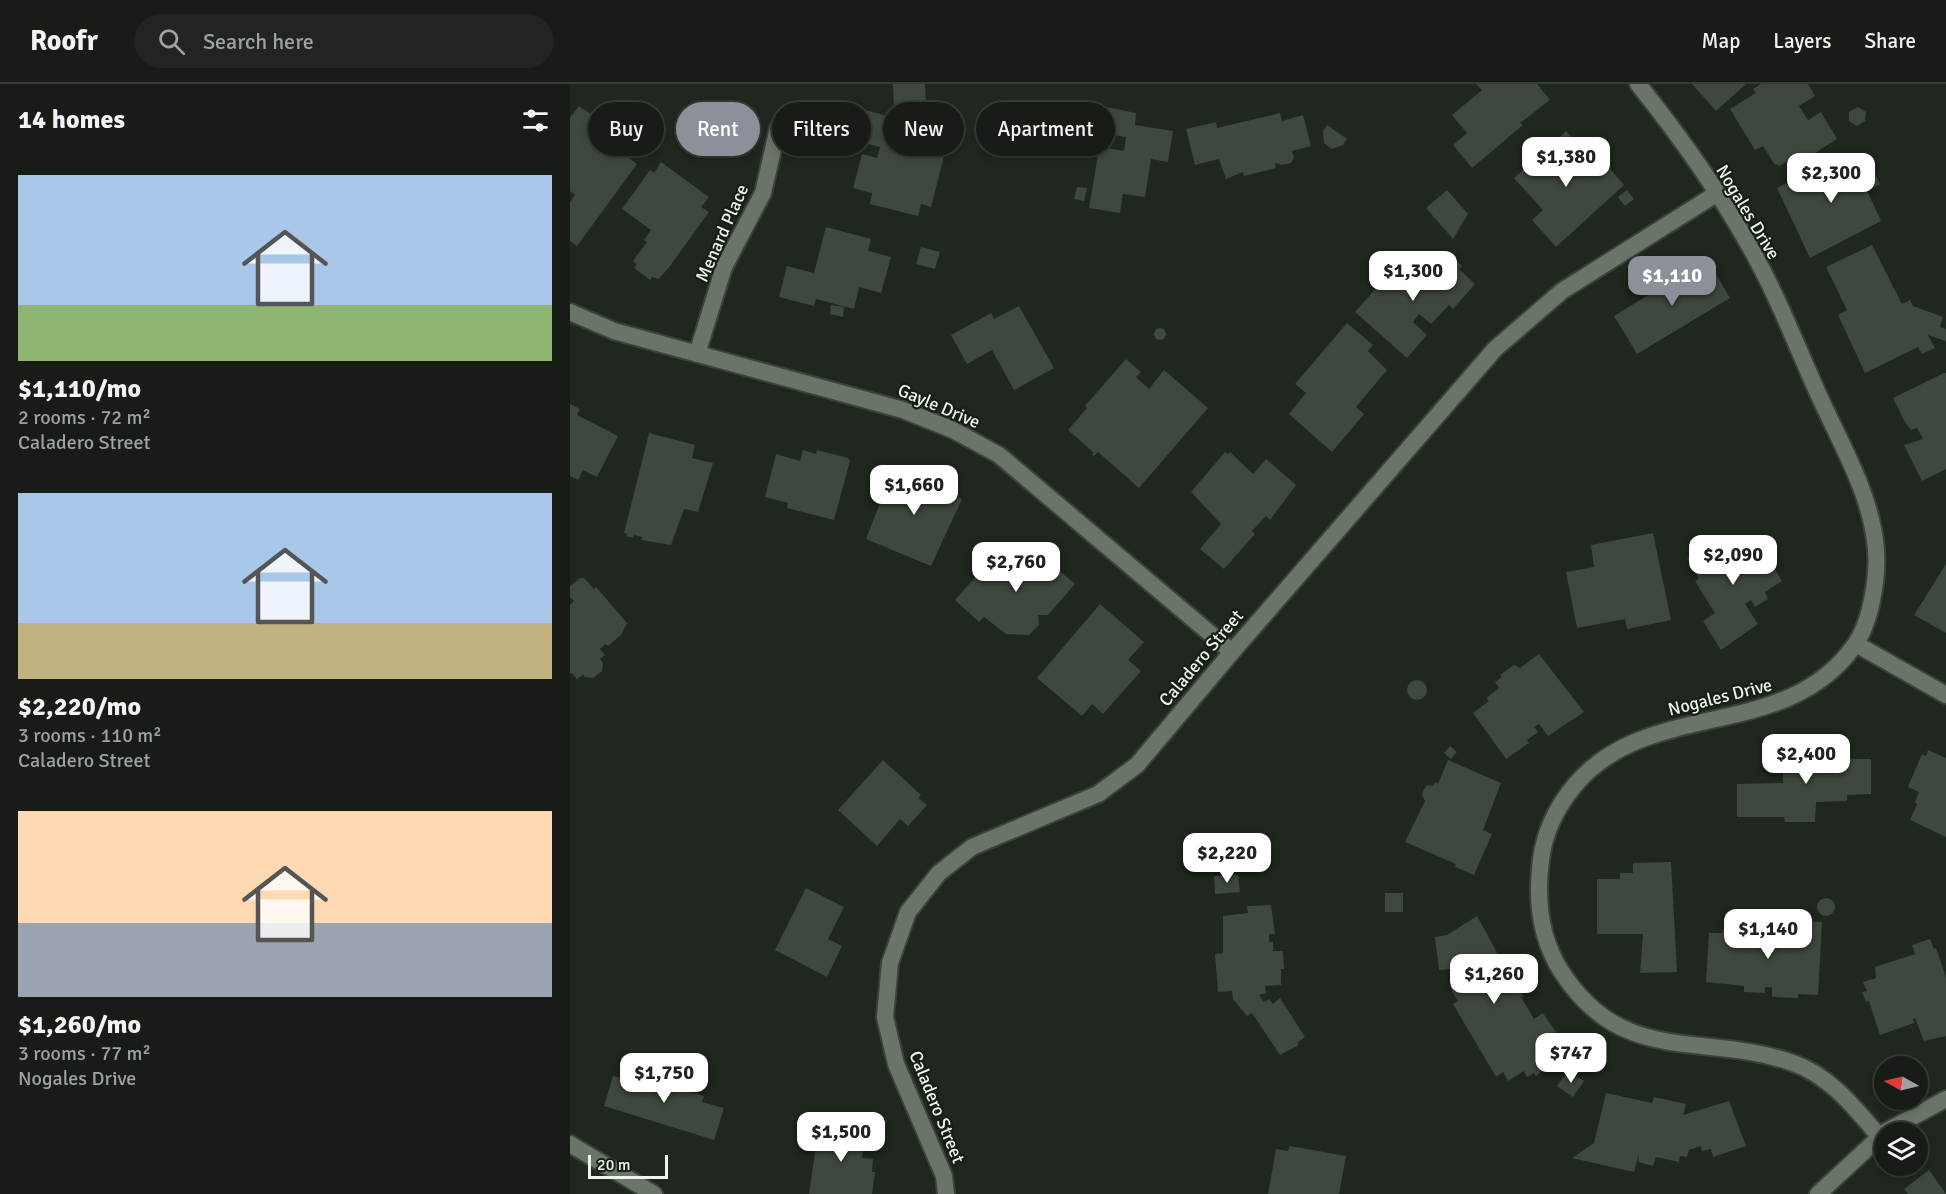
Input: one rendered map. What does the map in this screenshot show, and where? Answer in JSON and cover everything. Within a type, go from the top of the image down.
[{"type":"street","name":"Nogales Drive","points":[[1638,84],[1665,118],[1751,249],[1865,495],[1876,550],[1873,600],[1856,644],[1827,673],[1800,694],[1759,710],[1686,725],[1636,739],[1592,765],[1562,801],[1543,845],[1538,886],[1542,927],[1559,969],[1585,1002],[1622,1028],[1661,1043],[1753,1052],[1796,1064],[1839,1090],[1874,1125]]},
{"type":"street","name":"Menard Place","points":[[697,354],[724,267],[763,193],[772,154]]},
{"type":"street","name":"Caladero Street","points":[[946,1194],[944,1176],[896,1064],[885,1017],[890,963],[908,912],[939,873],[972,847],[1098,794],[1137,765],[1495,349],[1562,291],[1716,194]]},
{"type":"street","name":"Gayle Drive","points":[[570,312],[614,331],[903,410],[953,430],[999,455],[1232,652]]},
{"type":"street","points":[[1856,644],[1946,695]]},
{"type":"street","points":[[1905,1122],[1946,1099]]},
{"type":"street","points":[[1818,1194],[1874,1142]]},
{"type":"street","points":[[570,1144],[654,1194]]},
{"type":"building","points":[[893,84],[925,84],[926,102],[894,102]]},
{"type":"building","points":[[1476,84],[1537,84],[1550,100],[1520,123],[1523,125],[1472,168],[1453,145],[1467,133],[1452,115],[1482,90]]},
{"type":"building","points":[[1692,84],[1746,84],[1716,111]]},
{"type":"building","points":[[1761,84],[1808,84],[1815,96],[1799,106],[1808,120],[1821,112],[1837,139],[1794,166],[1791,159],[1779,166],[1775,165],[1763,146],[1755,150],[1730,109],[1756,93],[1753,89]]},
{"type":"building","points":[[579,106],[588,112],[588,156],[626,156],[637,164],[577,246],[570,241],[570,202],[575,195],[570,191],[570,118]]},
{"type":"building","points":[[1858,107],[1866,112],[1865,121],[1857,126],[1849,121],[1849,112]]},
{"type":"building","points":[[1115,109],[1136,113],[1135,125],[1173,131],[1168,162],[1151,159],[1145,197],[1123,194],[1120,213],[1089,208],[1098,156],[1115,156],[1115,149],[1124,151],[1126,137],[1115,135]]},
{"type":"building","points":[[871,112],[883,115],[883,156],[944,156],[931,207],[921,204],[918,216],[870,204],[872,193],[853,188],[861,156],[877,158],[880,147],[871,145]]},
{"type":"building","points":[[1280,113],[1282,121],[1303,115],[1311,146],[1292,151],[1294,158],[1291,163],[1281,165],[1277,163],[1276,168],[1244,176],[1243,172],[1226,179],[1219,159],[1195,165],[1186,129],[1216,122],[1217,128]]},
{"type":"building","points":[[1327,125],[1347,139],[1343,145],[1332,149],[1324,143],[1323,131]]},
{"type":"building","points":[[1566,131],[1590,157],[1579,167],[1589,177],[1605,163],[1624,185],[1556,247],[1532,220],[1543,210],[1514,178]]},
{"type":"building","points":[[1849,154],[1859,174],[1872,168],[1880,184],[1867,191],[1881,221],[1810,258],[1777,188]]},
{"type":"building","points":[[661,162],[709,197],[701,207],[709,212],[659,279],[652,277],[650,280],[634,268],[637,264],[633,261],[647,242],[644,240],[651,230],[622,209],[650,170],[654,173]]},
{"type":"building","points":[[1077,187],[1087,188],[1084,201],[1074,199]]},
{"type":"building","points":[[1447,190],[1468,214],[1453,239],[1426,208]]},
{"type":"building","points":[[1627,190],[1634,199],[1625,206],[1618,197]]},
{"type":"building","points":[[826,227],[871,239],[868,251],[891,257],[881,293],[859,287],[854,309],[816,299],[814,306],[779,297],[787,266],[814,273]]},
{"type":"building","points":[[1872,245],[1902,304],[1910,300],[1913,306],[1943,317],[1940,327],[1946,329],[1946,341],[1928,335],[1935,348],[1922,354],[1918,347],[1865,373],[1838,315],[1847,310],[1826,267]]},
{"type":"building","points":[[921,247],[940,252],[935,269],[916,264]]},
{"type":"building","points":[[1452,256],[1462,266],[1459,269],[1475,284],[1453,309],[1449,305],[1431,324],[1419,314],[1413,322],[1427,335],[1407,358],[1355,312],[1402,259],[1429,282]]},
{"type":"building","points":[[1707,259],[1730,298],[1637,354],[1614,316]]},
{"type":"building","points":[[831,305],[844,307],[843,317],[830,314]]},
{"type":"building","points":[[1019,306],[1054,368],[1014,390],[992,350],[967,364],[951,335],[991,313],[994,319]]},
{"type":"building","points":[[1347,323],[1373,345],[1368,351],[1387,370],[1356,407],[1364,414],[1332,452],[1289,414],[1306,393],[1295,384]]},
{"type":"building","points":[[1162,328],[1166,334],[1162,340],[1158,340],[1154,332]]},
{"type":"building","points":[[1126,359],[1141,372],[1136,377],[1149,389],[1164,370],[1208,408],[1139,488],[1098,452],[1092,455],[1094,453],[1068,430],[1087,408],[1085,406]]},
{"type":"building","points":[[1946,373],[1946,469],[1922,481],[1904,445],[1923,439],[1917,428],[1911,430],[1905,422],[1893,398]]},
{"type":"building","points":[[570,404],[580,409],[577,415],[618,436],[597,477],[583,470],[578,480],[570,476]]},
{"type":"building","points":[[649,433],[695,445],[692,458],[713,463],[698,512],[684,509],[671,545],[641,540],[642,537],[634,535],[633,538],[624,533]]},
{"type":"building","points":[[803,450],[816,454],[817,450],[848,458],[850,461],[834,520],[787,508],[788,503],[765,497],[776,454],[800,461]]},
{"type":"building","points":[[1225,452],[1228,454],[1230,452],[1253,474],[1266,459],[1296,485],[1270,520],[1266,516],[1252,531],[1255,534],[1224,569],[1200,549],[1221,524],[1191,492]]},
{"type":"building","points":[[894,467],[948,485],[945,493],[962,499],[931,566],[866,539]],"holes":[[[913,487],[927,493],[923,501],[910,496]]]},
{"type":"building","points":[[1653,533],[1671,620],[1627,629],[1625,619],[1577,628],[1566,572],[1594,567],[1591,545]]},
{"type":"building","points":[[1730,536],[1739,550],[1756,539],[1782,581],[1765,592],[1768,599],[1755,607],[1751,600],[1745,604],[1758,624],[1721,650],[1703,621],[1715,613],[1695,581],[1699,579],[1687,558],[1703,548],[1708,550]]},
{"type":"building","points":[[1037,552],[1075,584],[1048,615],[1038,615],[1039,625],[1029,635],[1006,634],[984,617],[979,622],[955,600],[986,565],[988,567],[992,563],[996,567],[1004,557],[1008,561],[1016,553]]},
{"type":"building","points":[[1946,564],[1946,633],[1914,615]]},
{"type":"building","points":[[580,578],[584,578],[594,589],[596,587],[627,623],[621,635],[608,646],[605,644],[600,649],[605,655],[600,659],[603,663],[602,671],[593,678],[583,675],[577,679],[572,673],[570,674],[570,605],[574,601],[570,597],[570,586]]},
{"type":"building","points":[[1100,604],[1144,642],[1128,660],[1141,671],[1103,714],[1092,704],[1082,716],[1037,678]]},
{"type":"building","points":[[1539,654],[1584,712],[1548,736],[1539,724],[1534,727],[1538,732],[1527,740],[1529,743],[1506,759],[1473,713],[1489,701],[1486,698],[1499,688],[1495,682],[1502,677],[1500,675],[1514,665],[1520,668]]},
{"type":"building","points":[[1417,680],[1424,683],[1427,690],[1424,697],[1417,700],[1410,697],[1407,690],[1410,683]]},
{"type":"building","points":[[1450,746],[1457,752],[1451,759],[1444,753]]},
{"type":"building","points":[[1848,749],[1848,759],[1871,759],[1871,794],[1847,795],[1847,801],[1816,802],[1815,822],[1785,822],[1784,817],[1737,817],[1737,784],[1783,783],[1783,750]]},
{"type":"building","points":[[1928,750],[1946,758],[1946,837],[1910,820],[1919,792],[1908,787],[1922,754],[1926,756]]},
{"type":"building","points":[[883,760],[921,795],[918,798],[927,805],[908,826],[900,819],[877,846],[838,810]]},
{"type":"building","points":[[1448,760],[1501,783],[1483,830],[1492,834],[1474,875],[1455,867],[1456,864],[1405,842],[1425,801],[1422,794],[1424,789],[1427,785],[1433,786],[1435,782],[1438,784]]},
{"type":"building","points":[[1671,862],[1677,972],[1640,973],[1643,934],[1597,934],[1597,879],[1620,879],[1620,873],[1633,873],[1633,863]]},
{"type":"building","points":[[1238,875],[1240,892],[1215,894],[1214,876]]},
{"type":"building","points":[[806,888],[844,907],[828,939],[842,946],[827,977],[775,950]]},
{"type":"building","points":[[1385,893],[1403,893],[1403,912],[1385,912]]},
{"type":"building","points":[[1822,898],[1830,898],[1835,903],[1833,914],[1822,916],[1817,911],[1817,903]]},
{"type":"building","points":[[1271,905],[1275,934],[1269,934],[1269,942],[1273,942],[1273,951],[1283,951],[1284,969],[1281,969],[1281,985],[1265,986],[1266,993],[1259,995],[1264,1002],[1269,999],[1273,1004],[1280,998],[1305,1037],[1297,1043],[1299,1045],[1280,1055],[1252,1013],[1247,1016],[1233,999],[1232,991],[1218,992],[1215,954],[1223,953],[1223,916],[1248,913],[1247,906]]},
{"type":"building","points":[[1477,916],[1499,956],[1486,964],[1494,978],[1507,970],[1524,996],[1521,997],[1534,1019],[1543,1013],[1556,1032],[1546,1038],[1557,1055],[1552,1057],[1554,1061],[1536,1076],[1534,1073],[1527,1077],[1524,1071],[1508,1081],[1503,1072],[1496,1077],[1453,1004],[1458,1001],[1451,990],[1451,969],[1439,970],[1435,937],[1447,935]]},
{"type":"building","points":[[1792,920],[1822,922],[1818,995],[1798,994],[1798,998],[1772,997],[1772,987],[1765,987],[1765,993],[1744,992],[1744,986],[1706,982],[1709,933],[1722,933],[1723,929],[1737,930],[1737,928],[1791,933]]},
{"type":"building","points":[[1930,939],[1934,949],[1936,948],[1946,977],[1946,1036],[1924,1041],[1915,1018],[1914,1023],[1880,1035],[1869,1001],[1866,1002],[1862,992],[1867,991],[1863,982],[1876,978],[1875,967],[1915,954],[1912,945]]},
{"type":"building","points":[[1568,1071],[1584,1081],[1573,1097],[1557,1086]]},
{"type":"building","points":[[642,1072],[669,1074],[667,1085],[704,1096],[702,1102],[724,1108],[714,1140],[604,1106],[613,1076],[639,1083]]},
{"type":"building","points":[[1606,1093],[1652,1103],[1654,1097],[1686,1104],[1683,1115],[1729,1101],[1746,1146],[1713,1157],[1711,1149],[1702,1151],[1701,1146],[1689,1150],[1687,1157],[1680,1156],[1679,1162],[1656,1157],[1653,1166],[1638,1162],[1639,1153],[1634,1172],[1572,1158],[1594,1143]]},
{"type":"building","points":[[819,1125],[866,1132],[862,1158],[873,1159],[872,1172],[875,1172],[872,1194],[809,1194]]},
{"type":"building","points":[[1290,1146],[1346,1156],[1339,1194],[1268,1194],[1276,1149],[1288,1151]]},
{"type":"building","points":[[1928,1171],[1946,1194],[1908,1194],[1904,1189],[1921,1176],[1928,1176]]}]
